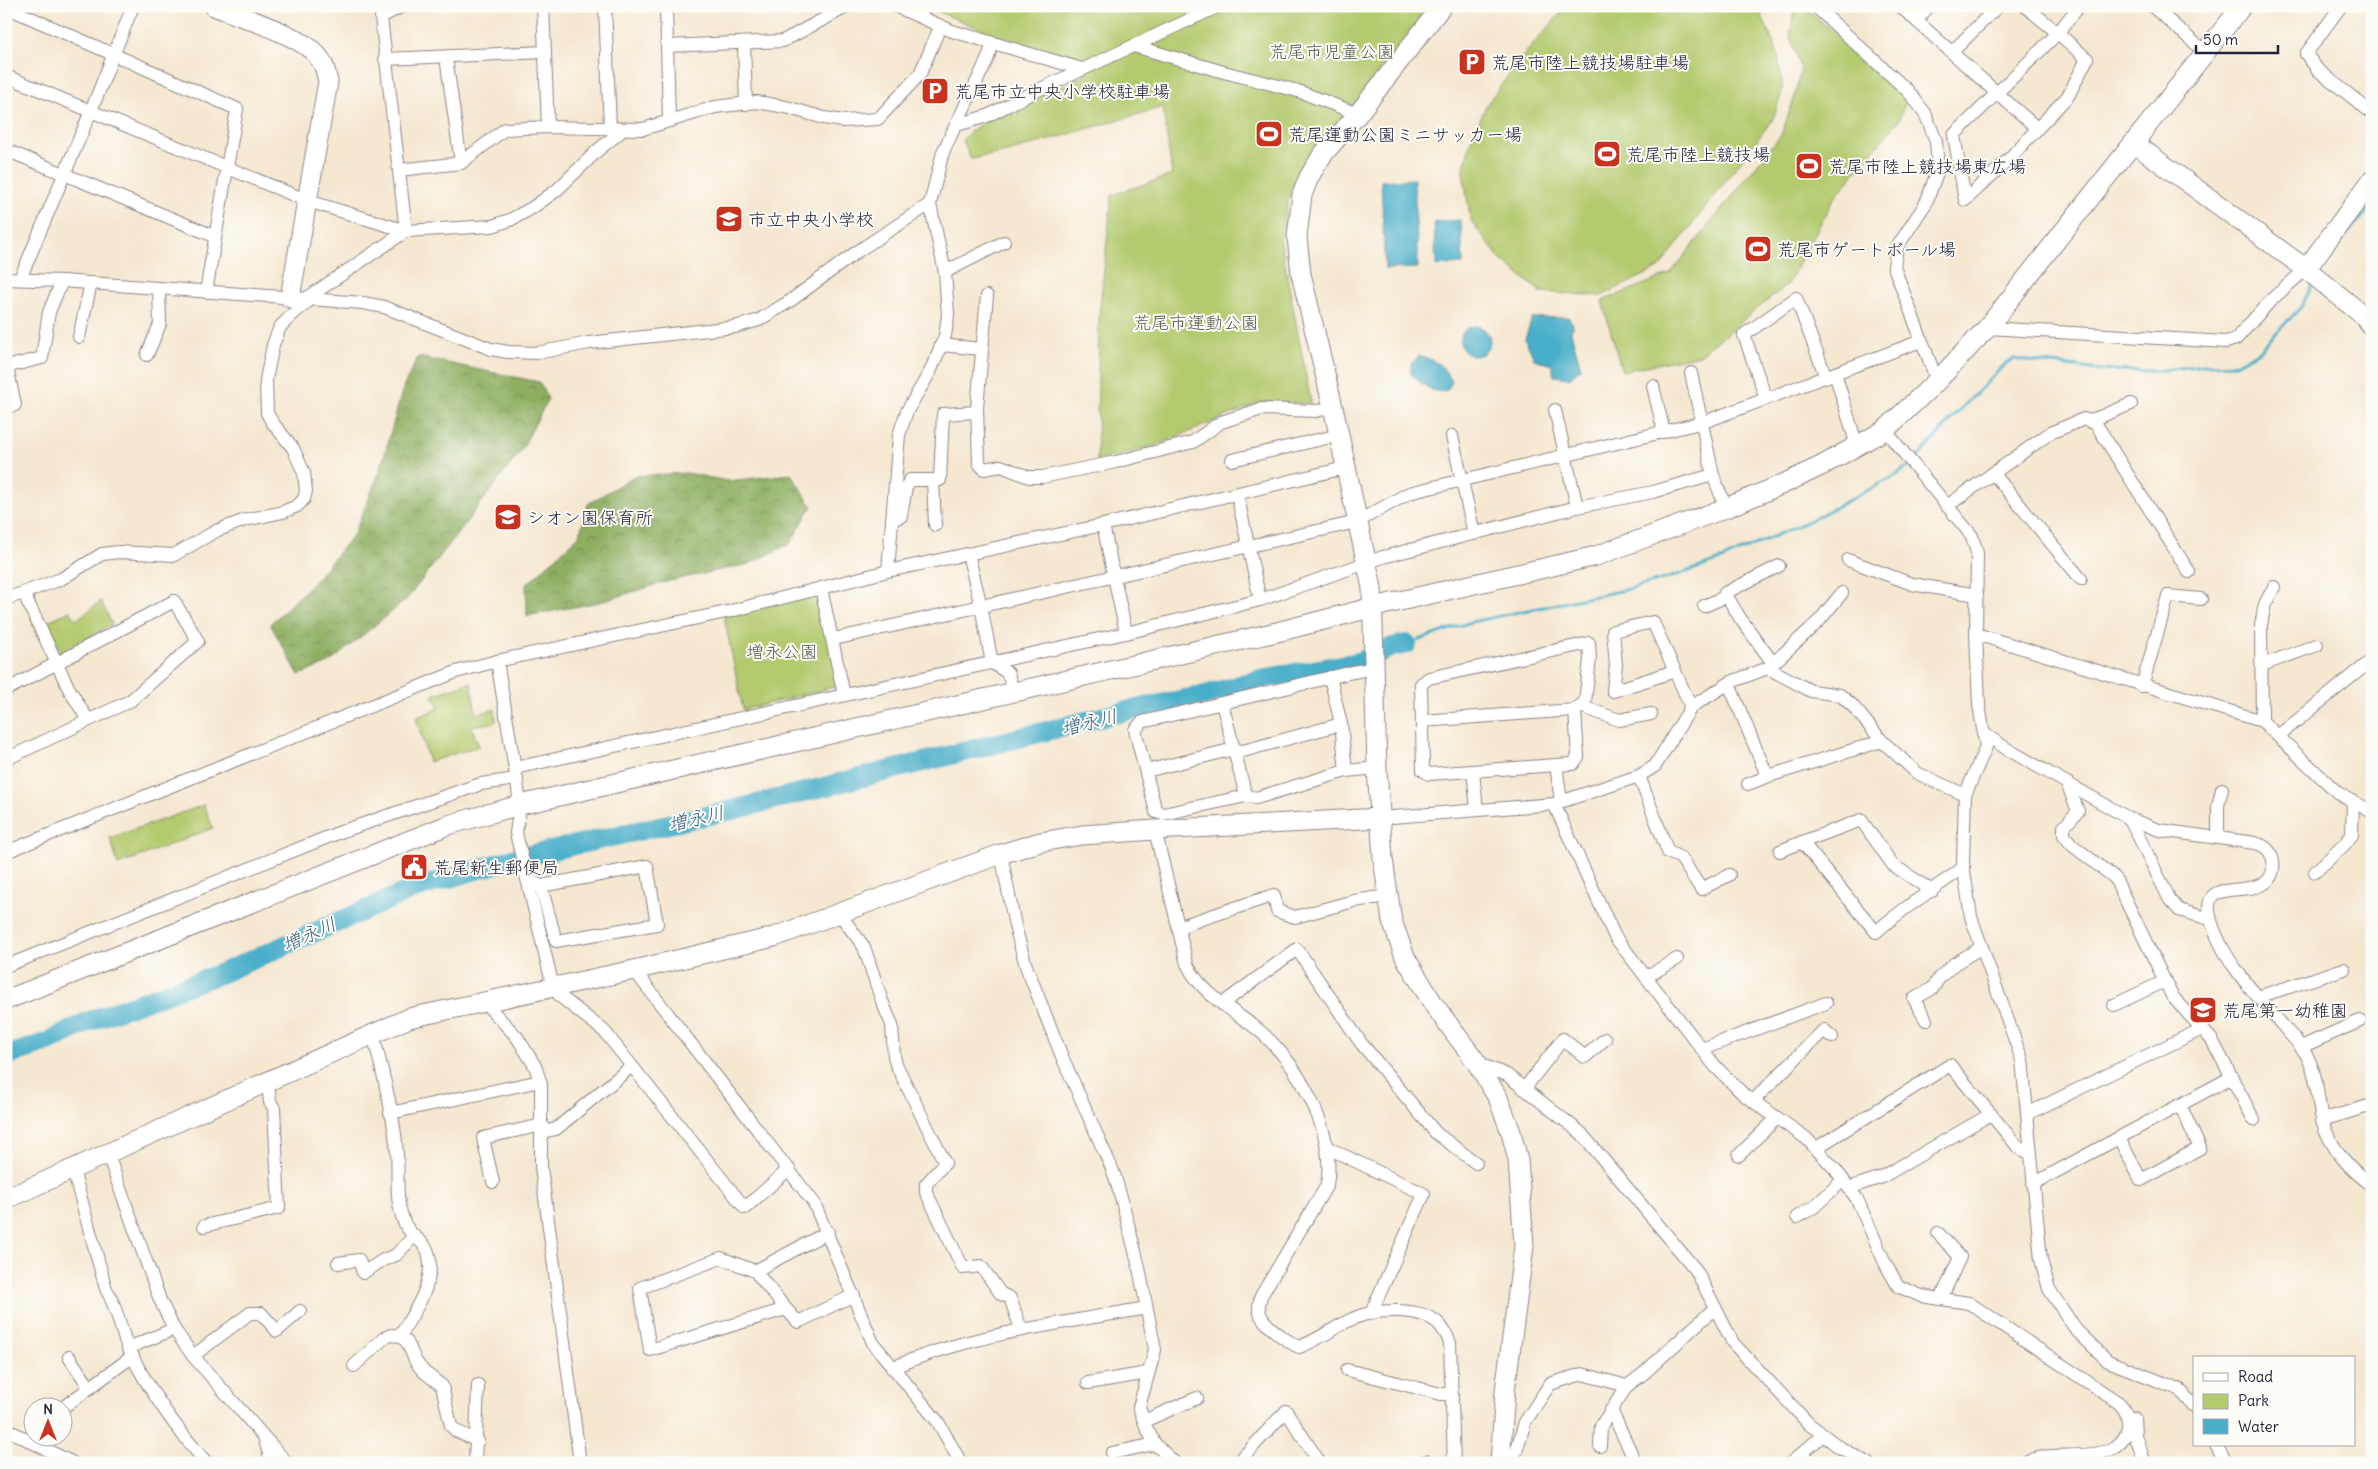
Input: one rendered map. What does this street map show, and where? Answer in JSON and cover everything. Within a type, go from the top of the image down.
[{"type":"street","points":[[20,278],[133,6]]},
{"type":"street","points":[[6,598],[24,594],[61,579],[102,554],[119,552],[174,555],[223,529],[245,520],[283,512],[297,506],[304,499],[306,491],[304,473],[293,448],[267,413],[266,380],[273,345],[280,327],[294,313],[301,299],[308,201],[328,82],[325,68],[317,55],[298,41],[214,6]]},
{"type":"street","points":[[403,6],[381,17],[406,231]]},
{"type":"street","points":[[543,6],[548,127]]},
{"type":"street","points":[[605,6],[610,128]]},
{"type":"street","points":[[666,6],[669,120]]},
{"type":"street","points":[[667,46],[783,41],[848,6]]},
{"type":"street","points":[[895,6],[940,28],[1082,69]]},
{"type":"street","points":[[957,125],[987,116],[1082,69],[1219,6]]},
{"type":"street","points":[[1442,6],[1358,114],[1323,154],[1309,177],[1302,195],[1297,237],[1300,274],[1334,408],[1345,468],[1372,588],[1380,818],[1387,896],[1392,921],[1406,957],[1434,1005],[1476,1062],[1498,1098],[1511,1132],[1518,1160],[1524,1246],[1505,1391],[1500,1461]]},
{"type":"street","points":[[1815,6],[1908,91],[1925,113],[1936,141],[1938,170],[1926,203],[1897,247],[1894,267],[1937,381]]},
{"type":"street","points":[[1900,6],[2037,128]]},
{"type":"street","points":[[1917,20],[1929,6]]},
{"type":"street","points":[[1952,52],[1998,6]]},
{"type":"street","points":[[2024,6],[2058,32],[2087,59],[2068,96],[2007,161],[1965,200],[1954,135],[2058,32],[2079,6]]},
{"type":"street","points":[[2152,6],[2205,52]]},
{"type":"street","points":[[6,1000],[448,825],[520,805],[1277,632],[1374,607],[1596,556],[1726,508],[1821,466],[1885,430],[1937,381],[1987,328],[2135,144],[2242,6]]},
{"type":"street","points":[[2340,6],[2306,54],[2318,70],[2372,113]]},
{"type":"street","points":[[6,7],[237,109],[206,292]]},
{"type":"street","points":[[399,170],[461,163],[505,129],[548,127],[643,129],[715,107],[757,102],[786,107],[824,118],[843,120],[878,119],[920,74],[940,28]]},
{"type":"street","points":[[744,43],[746,104]]},
{"type":"street","points":[[888,572],[899,435],[907,410],[930,372],[941,345],[948,316],[945,272],[930,204],[943,152],[987,60],[993,43]]},
{"type":"street","points":[[1134,46],[1298,91],[1358,114]]},
{"type":"street","points":[[385,60],[545,52]]},
{"type":"street","points":[[446,56],[461,163]]},
{"type":"street","points":[[6,76],[308,201],[406,231],[492,226],[510,220],[532,208],[557,190],[598,150],[624,129]]},
{"type":"street","points":[[2135,144],[2307,270],[2341,298],[2370,313]]},
{"type":"street","points":[[6,150],[214,236]]},
{"type":"street","points":[[1987,328],[2226,342],[2236,339],[2271,300],[2307,270],[2372,180]]},
{"type":"street","points":[[6,279],[20,278],[363,303],[384,307],[467,341],[508,352],[537,353],[589,343],[735,327],[759,320],[790,301],[858,250],[930,204]]},
{"type":"street","points":[[301,299],[406,231]]},
{"type":"street","points":[[945,272],[1004,242]]},
{"type":"street","points":[[6,407],[15,405],[6,367],[42,358],[49,312],[62,281]]},
{"type":"street","points":[[79,337],[91,283]]},
{"type":"street","points":[[147,355],[160,324],[159,288]]},
{"type":"street","points":[[987,296],[977,412],[979,463],[984,470],[1001,466],[1029,477],[1042,477],[1116,462],[1193,442],[1222,422],[1262,408],[1316,411],[1334,408]]},
{"type":"street","points":[[1766,399],[1744,335],[1796,298],[1830,375],[1857,446]]},
{"type":"street","points":[[834,639],[1357,522],[1409,493],[1566,457],[1702,422],[1921,341]]},
{"type":"street","points":[[941,345],[982,349]]},
{"type":"street","points":[[1691,372],[1713,475],[1726,508]]},
{"type":"street","points":[[1653,386],[1664,432]]},
{"type":"street","points":[[2090,421],[2131,404]]},
{"type":"street","points":[[1555,410],[1578,507]]},
{"type":"street","points":[[892,520],[902,516],[906,487],[910,480],[940,480],[943,414],[977,412]]},
{"type":"street","points":[[1947,506],[2050,433],[2084,419],[2096,424],[2189,572]]},
{"type":"street","points":[[1885,430],[1972,536],[1977,553],[1976,634],[1978,705],[1986,747],[1965,795],[1964,867],[1971,917],[2022,1060],[2040,1260],[2049,1289],[2076,1330],[2108,1361],[2179,1389],[2193,1405]]},
{"type":"street","points":[[1232,460],[1339,435]]},
{"type":"street","points":[[1452,436],[1474,534]]},
{"type":"street","points":[[6,852],[456,672],[497,661],[731,611],[888,572],[1103,525],[1345,468]]},
{"type":"street","points":[[1993,473],[2081,579]]},
{"type":"street","points":[[6,966],[343,831],[480,784],[844,694],[1126,633],[1260,600],[1383,557],[1578,507],[1652,492],[1713,475]]},
{"type":"street","points":[[933,480],[935,525]]},
{"type":"street","points":[[1238,494],[1260,600]]},
{"type":"street","points":[[1103,525],[1126,633]]},
{"type":"street","points":[[968,554],[981,606],[992,663],[1008,673],[1013,692]]},
{"type":"street","points":[[1848,560],[1912,584],[1976,595]]},
{"type":"street","points":[[1779,566],[1725,593],[1770,666],[1812,691],[1840,695],[1852,705],[1882,741],[1917,773],[1965,795]]},
{"type":"street","points":[[2262,721],[2261,625],[2265,604],[2274,587]]},
{"type":"street","points":[[821,588],[834,639],[844,694]]},
{"type":"street","points":[[6,1199],[108,1155],[373,1033],[410,1018],[634,970],[774,937],[1001,854],[1040,842],[1074,836],[1380,818],[1557,802],[1639,776],[1655,766],[1691,707],[1729,684],[1770,666],[1819,621],[1842,593]]},
{"type":"street","points":[[24,594],[69,689],[88,720]]},
{"type":"street","points":[[1704,606],[1727,596]]},
{"type":"street","points":[[2142,686],[2168,596],[2201,599]]},
{"type":"street","points":[[6,690],[174,601],[198,641],[130,701],[6,759]]},
{"type":"street","points":[[1675,671],[1613,690],[1616,666],[1613,631],[1653,622],[1675,671],[1691,707]]},
{"type":"street","points":[[1976,634],[2262,721],[2338,793],[2372,812]]},
{"type":"street","points":[[1589,643],[1590,659],[1585,702],[1578,708],[1578,756],[1573,764],[1429,774],[1423,770],[1421,684],[1429,678],[1589,643]]},
{"type":"street","points":[[2262,665],[2317,645]]},
{"type":"street","points":[[2278,736],[2372,660]]},
{"type":"street","points":[[497,661],[520,805],[516,833],[553,987],[561,997],[604,1031],[745,1208],[789,1169]]},
{"type":"street","points":[[1374,668],[1142,722],[1135,730],[1156,812],[1164,814],[1246,796],[1256,798],[1346,771],[1377,768]]},
{"type":"street","points":[[1330,677],[1341,724],[1346,771]]},
{"type":"street","points":[[1729,684],[1766,773],[1772,775]]},
{"type":"street","points":[[1222,703],[1246,796]]},
{"type":"street","points":[[1422,721],[1578,708],[1619,720],[1650,714]]},
{"type":"street","points":[[1146,771],[1234,749],[1243,751],[1341,724]]},
{"type":"street","points":[[1983,733],[2007,749],[2130,819],[2159,830],[2255,842],[2268,849],[2274,862],[2272,876],[2265,883],[2252,888],[2224,890],[2214,897],[2209,907],[2210,919],[2221,947],[2258,997],[2301,1047],[2315,1073],[2322,1120],[2341,1157],[2372,1185]]},
{"type":"street","points":[[1748,784],[1882,741]]},
{"type":"street","points":[[1556,765],[1557,802],[1615,937],[1714,1066],[1753,1101],[1806,1138],[1846,1184],[1857,1199],[1885,1264],[1898,1286],[1921,1296],[1970,1303],[2122,1406],[2126,1411],[2128,1423],[2126,1435],[2118,1445],[2096,1455],[2050,1456],[2022,1463]]},
{"type":"street","points":[[1473,771],[1478,810]]},
{"type":"street","points":[[1639,776],[1668,852],[1681,858],[1701,889],[1729,875]]},
{"type":"street","points":[[2067,783],[2078,811],[2064,827],[2064,835],[2072,845],[2115,878],[2172,996],[2212,1040],[2254,1120]]},
{"type":"street","points":[[2218,838],[2218,806],[2222,789]]},
{"type":"street","points":[[2315,872],[2352,835],[2353,801]]},
{"type":"street","points":[[2130,819],[2170,900],[2179,910],[2210,919]]},
{"type":"street","points":[[1780,851],[1861,820],[1893,865],[1932,891]]},
{"type":"street","points":[[1155,830],[1187,964],[1193,976],[1204,990],[1261,1033],[1295,1070],[1307,1091],[1328,1148],[1330,1168],[1327,1185],[1261,1296],[1259,1305],[1261,1316],[1286,1341],[1298,1346],[1309,1343],[1356,1317],[1371,1313],[1398,1310],[1418,1314],[1436,1322],[1445,1331],[1450,1343],[1454,1463]]},
{"type":"street","points":[[1802,842],[1876,932],[1895,915],[1964,867]]},
{"type":"street","points":[[1001,854],[1015,926],[1026,966],[1062,1059],[1086,1108],[1116,1180],[1138,1263],[1154,1350],[1139,1407],[1155,1444],[1175,1463]]},
{"type":"street","points":[[526,875],[541,886],[556,942],[657,924],[647,866],[541,886]]},
{"type":"street","points":[[1178,927],[1274,895],[1277,912],[1295,917],[1354,901],[1387,896]]},
{"type":"street","points":[[840,913],[864,947],[892,1025],[896,1064],[945,1163],[926,1184],[926,1192],[963,1268],[981,1266],[1001,1294],[1010,1298],[1021,1329]]},
{"type":"street","points":[[1926,1020],[1914,999],[1933,988],[1939,978],[1954,964],[1982,947]]},
{"type":"street","points":[[1222,1004],[1297,949],[1361,1043],[1436,1133],[1476,1162]]},
{"type":"street","points":[[1646,977],[1677,959]]},
{"type":"street","points":[[2258,997],[2344,969]]},
{"type":"street","points":[[634,970],[814,1203],[828,1232],[873,1343],[938,1422],[961,1463]]},
{"type":"street","points":[[2114,1006],[2165,981]]},
{"type":"street","points":[[484,1002],[517,1037],[535,1066],[540,1081],[541,1167],[580,1463]]},
{"type":"street","points":[[1702,1049],[1826,1003]]},
{"type":"street","points":[[2301,1047],[2360,1021]]},
{"type":"street","points":[[2027,1114],[2202,1029]]},
{"type":"street","points":[[1753,1101],[1824,1030]]},
{"type":"street","points":[[373,1033],[397,1153],[396,1185],[400,1205],[405,1224],[414,1236],[425,1243],[429,1256],[429,1275],[424,1293],[400,1336]]},
{"type":"street","points":[[1524,1089],[1563,1039],[1585,1057],[1605,1038]]},
{"type":"street","points":[[1476,1062],[1507,1075],[1581,1134],[1696,1270],[1733,1343],[1782,1397],[1823,1435],[1839,1448],[1868,1463]]},
{"type":"street","points":[[1816,1148],[1950,1065],[2018,1147],[2031,1154]]},
{"type":"street","points":[[493,1182],[483,1138],[542,1128],[556,1128],[632,1066]]},
{"type":"street","points":[[2033,1184],[2232,1078]]},
{"type":"street","points":[[204,1226],[279,1208],[274,1108],[270,1102],[268,1081]]},
{"type":"street","points":[[390,1113],[540,1081]]},
{"type":"street","points":[[2118,1138],[2141,1180],[2200,1148],[2180,1105]]},
{"type":"street","points":[[2322,1120],[2372,1105]]},
{"type":"street","points":[[1798,1217],[1846,1184],[1882,1177],[1991,1114]]},
{"type":"street","points":[[1739,1155],[1777,1118]]},
{"type":"street","points":[[1328,1148],[1424,1194],[1371,1313]]},
{"type":"street","points":[[108,1155],[160,1300],[174,1329],[193,1356],[286,1463]]},
{"type":"street","points":[[73,1170],[106,1289],[114,1302],[131,1352],[163,1408],[207,1463]]},
{"type":"street","points":[[755,1271],[828,1232]]},
{"type":"street","points":[[1938,1233],[1960,1257],[1941,1299]]},
{"type":"street","points":[[338,1263],[359,1260],[363,1273],[383,1260],[396,1255],[414,1236]]},
{"type":"street","points":[[786,1309],[650,1350],[640,1288],[721,1258],[755,1271],[798,1322],[854,1295]]},
{"type":"street","points":[[892,1368],[914,1358],[1021,1329],[1068,1323],[1146,1308]]},
{"type":"street","points":[[1600,1446],[1601,1426],[1627,1386],[1643,1374],[1715,1308]]},
{"type":"street","points":[[193,1356],[250,1313],[262,1313],[277,1331],[300,1311]]},
{"type":"street","points":[[72,1401],[90,1388],[131,1352],[174,1329]]},
{"type":"street","points":[[354,1366],[384,1338],[391,1335],[400,1336],[407,1342],[416,1362],[423,1371],[442,1386],[451,1426],[456,1431],[478,1441]]},
{"type":"street","points":[[69,1357],[90,1388]]},
{"type":"street","points":[[1347,1370],[1441,1394],[1452,1394]]},
{"type":"street","points":[[1088,1383],[1148,1373]]},
{"type":"street","points":[[1500,1461],[1516,1452],[1525,1422],[1550,1384],[1582,1374],[1627,1386]]},
{"type":"street","points":[[476,1463],[478,1385]]},
{"type":"street","points":[[1144,1421],[1197,1398]]},
{"type":"street","points":[[2122,1406],[2127,1405],[2134,1417],[2135,1435],[2145,1463]]},
{"type":"street","points":[[1247,1463],[1243,1457],[1286,1410],[1320,1463]]},
{"type":"street","points":[[1611,1410],[1636,1463]]},
{"type":"street","points":[[6,1429],[73,1463]]},
{"type":"street","points":[[1791,1463],[1823,1435]]},
{"type":"street","points":[[264,1437],[272,1463]]},
{"type":"street","points":[[1112,1453],[1155,1444]]},
{"type":"street","points":[[2217,1446],[2226,1463]]},
{"type":"green space","name":"荒尾市運動公園","points":[[925,6],[1431,6],[1357,101],[1329,129],[1301,167],[1290,194],[1280,238],[1311,403],[1261,402],[1157,445],[1097,461],[1099,316],[1112,195],[1172,175],[1163,107],[1007,152],[971,159],[962,140],[975,128],[1004,110],[1084,76],[1077,61],[1019,45]]},
{"type":"green space","name":"荒尾市陸上競技場","points":[[1567,6],[1756,6],[1778,54],[1783,89],[1773,119],[1659,268],[1601,296],[1541,292],[1501,260],[1471,221],[1463,172],[1472,137],[1487,104],[1522,57]]},
{"type":"green space","name":"荒尾市陸上競技場東広場","points":[[1802,6],[1850,45],[1907,100],[1898,121],[1834,198],[1788,284],[1700,355],[1622,371],[1602,301],[1670,274],[1781,135],[1794,99],[1801,68],[1790,37],[1794,8]]},
{"type":"green space","points":[[418,357],[539,382],[548,399],[521,451],[407,599],[329,663],[299,675],[270,624],[313,583],[354,534],[380,471],[403,388]]},
{"type":"green space","points":[[687,473],[727,481],[791,474],[812,506],[790,544],[749,564],[665,582],[600,602],[527,616],[526,585],[579,536],[588,504],[634,476]]},
{"type":"green space","name":"増永公園","points":[[822,594],[838,686],[743,710],[724,616]]},
{"type":"green space","points":[[101,601],[112,624],[61,654],[48,621],[70,611],[76,620]]},
{"type":"green space","points":[[471,682],[476,714],[495,709],[496,722],[471,726],[479,746],[429,762],[416,718],[439,708],[433,695]]},
{"type":"green space","points":[[204,805],[213,828],[118,865],[110,838]]},
{"type":"water","points":[[1414,179],[1418,268],[1385,269],[1381,181]]},
{"type":"water","points":[[1461,220],[1463,264],[1436,266],[1434,222]]},
{"type":"water","points":[[1568,317],[1573,324],[1571,332],[1581,368],[1569,378],[1554,376],[1552,365],[1534,359],[1525,339],[1532,318]]},
{"type":"water","points":[[1475,326],[1486,330],[1490,341],[1486,352],[1475,356],[1464,352],[1460,341],[1464,330]]},
{"type":"water","points":[[1419,356],[1439,364],[1446,372],[1452,382],[1447,390],[1432,390],[1411,374],[1411,364]]},
{"type":"waterway","points":[[2320,272],[2347,234],[2372,206]]},
{"type":"waterway","points":[[1914,462],[1957,413],[2005,364],[2013,359],[2100,370],[2156,371],[2204,365],[2236,364],[2259,351],[2301,307],[2313,284]]},
{"type":"waterway","points":[[1407,644],[1471,622],[1629,589],[1721,560],[1815,518],[1895,476],[1909,466]]},
{"type":"waterway","name":"増永川","points":[[6,1056],[48,1042],[87,1022],[222,973],[411,890],[512,859],[736,809],[1126,711],[1205,695],[1260,679],[1359,662],[1392,647],[1407,644]]},
{"type":"place","name":"荒尾市陸上競技場駐車場","points":[[1472,62]]},
{"type":"place","name":"荒尾市立中央小学校駐車場","points":[[935,91]]},
{"type":"place","name":"荒尾運動公園ミニサッカー場","points":[[1269,134]]},
{"type":"place","name":"荒尾市陸上競技場","points":[[1607,154]]},
{"type":"place","name":"荒尾市陸上競技場東広場","points":[[1809,166]]},
{"type":"place","name":"市立中央小学校","points":[[729,219]]},
{"type":"place","name":"荒尾市ゲートボール場","points":[[1758,249]]},
{"type":"place","name":"シオン園保育所","points":[[508,517]]},
{"type":"place","name":"荒尾新生郵便局","points":[[414,867]]},
{"type":"place","name":"荒尾第一幼稚園","points":[[2203,1010]]},
{"type":"park label","name":"荒尾市児童公園","points":[[1332,51]]}]
